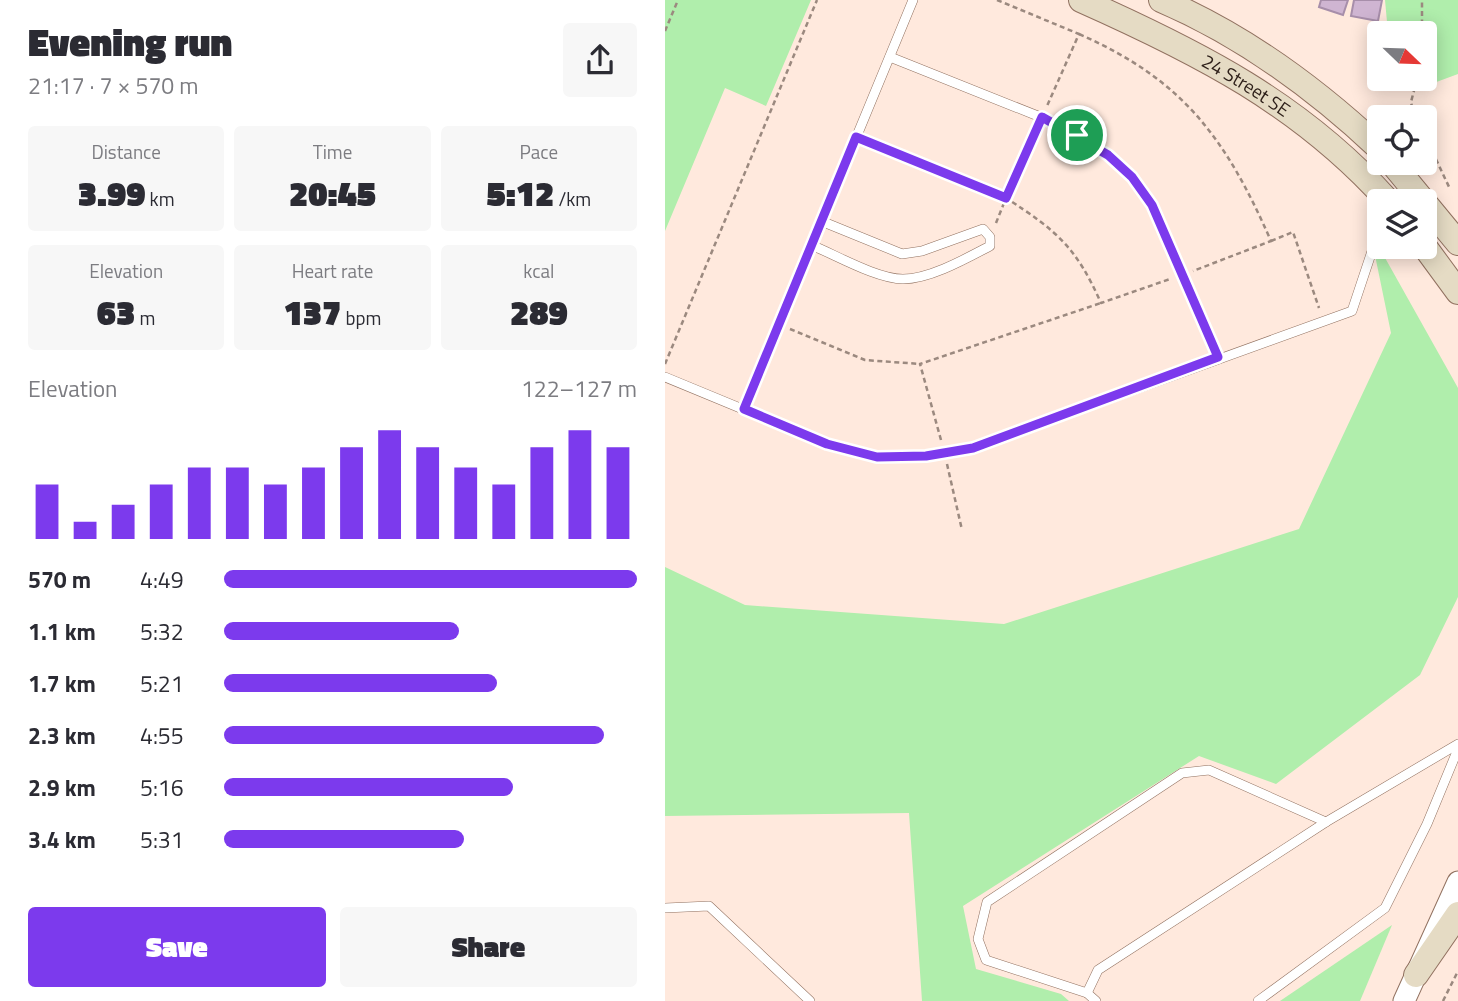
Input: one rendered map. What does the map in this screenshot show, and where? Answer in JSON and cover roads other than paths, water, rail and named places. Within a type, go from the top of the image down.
[{"type":"main road","name":"24 Street SE","points":[[1081,0],[1175,42],[1305,121],[1376,189]]},
{"type":"main road","name":"24 Street SE","points":[[1160,0],[1237,38],[1291,73],[1367,138]]},
{"type":"main road","points":[[1402,175],[1458,243]]},
{"type":"main road","points":[[1434,259],[1458,292]]},
{"type":"main road","points":[[1416,975],[1458,914]]},
{"type":"street","points":[[1404,1001],[1458,883]]},
{"type":"lane","points":[[744,409],[913,0]]},
{"type":"lane","points":[[890,57],[1042,117],[1098,148],[1132,177],[1152,205],[1218,357]]},
{"type":"lane","points":[[811,244],[880,274],[904,279],[956,264],[990,246],[990,237],[983,229],[922,251],[902,254],[821,221]]},
{"type":"lane","points":[[665,377],[827,444],[877,457],[944,453],[973,448],[1218,357],[1240,353],[1352,311],[1369,259]]},
{"type":"lane","points":[[1087,993],[1098,970],[1326,822],[1458,746]]},
{"type":"lane","points":[[1258,1001],[1385,908],[1427,824],[1458,746]]},
{"type":"lane","points":[[1096,1001],[1087,993],[986,960],[978,939],[987,902],[1182,773],[1209,770],[1326,822]]},
{"type":"lane","points":[[665,908],[709,906],[810,1001]]}]
